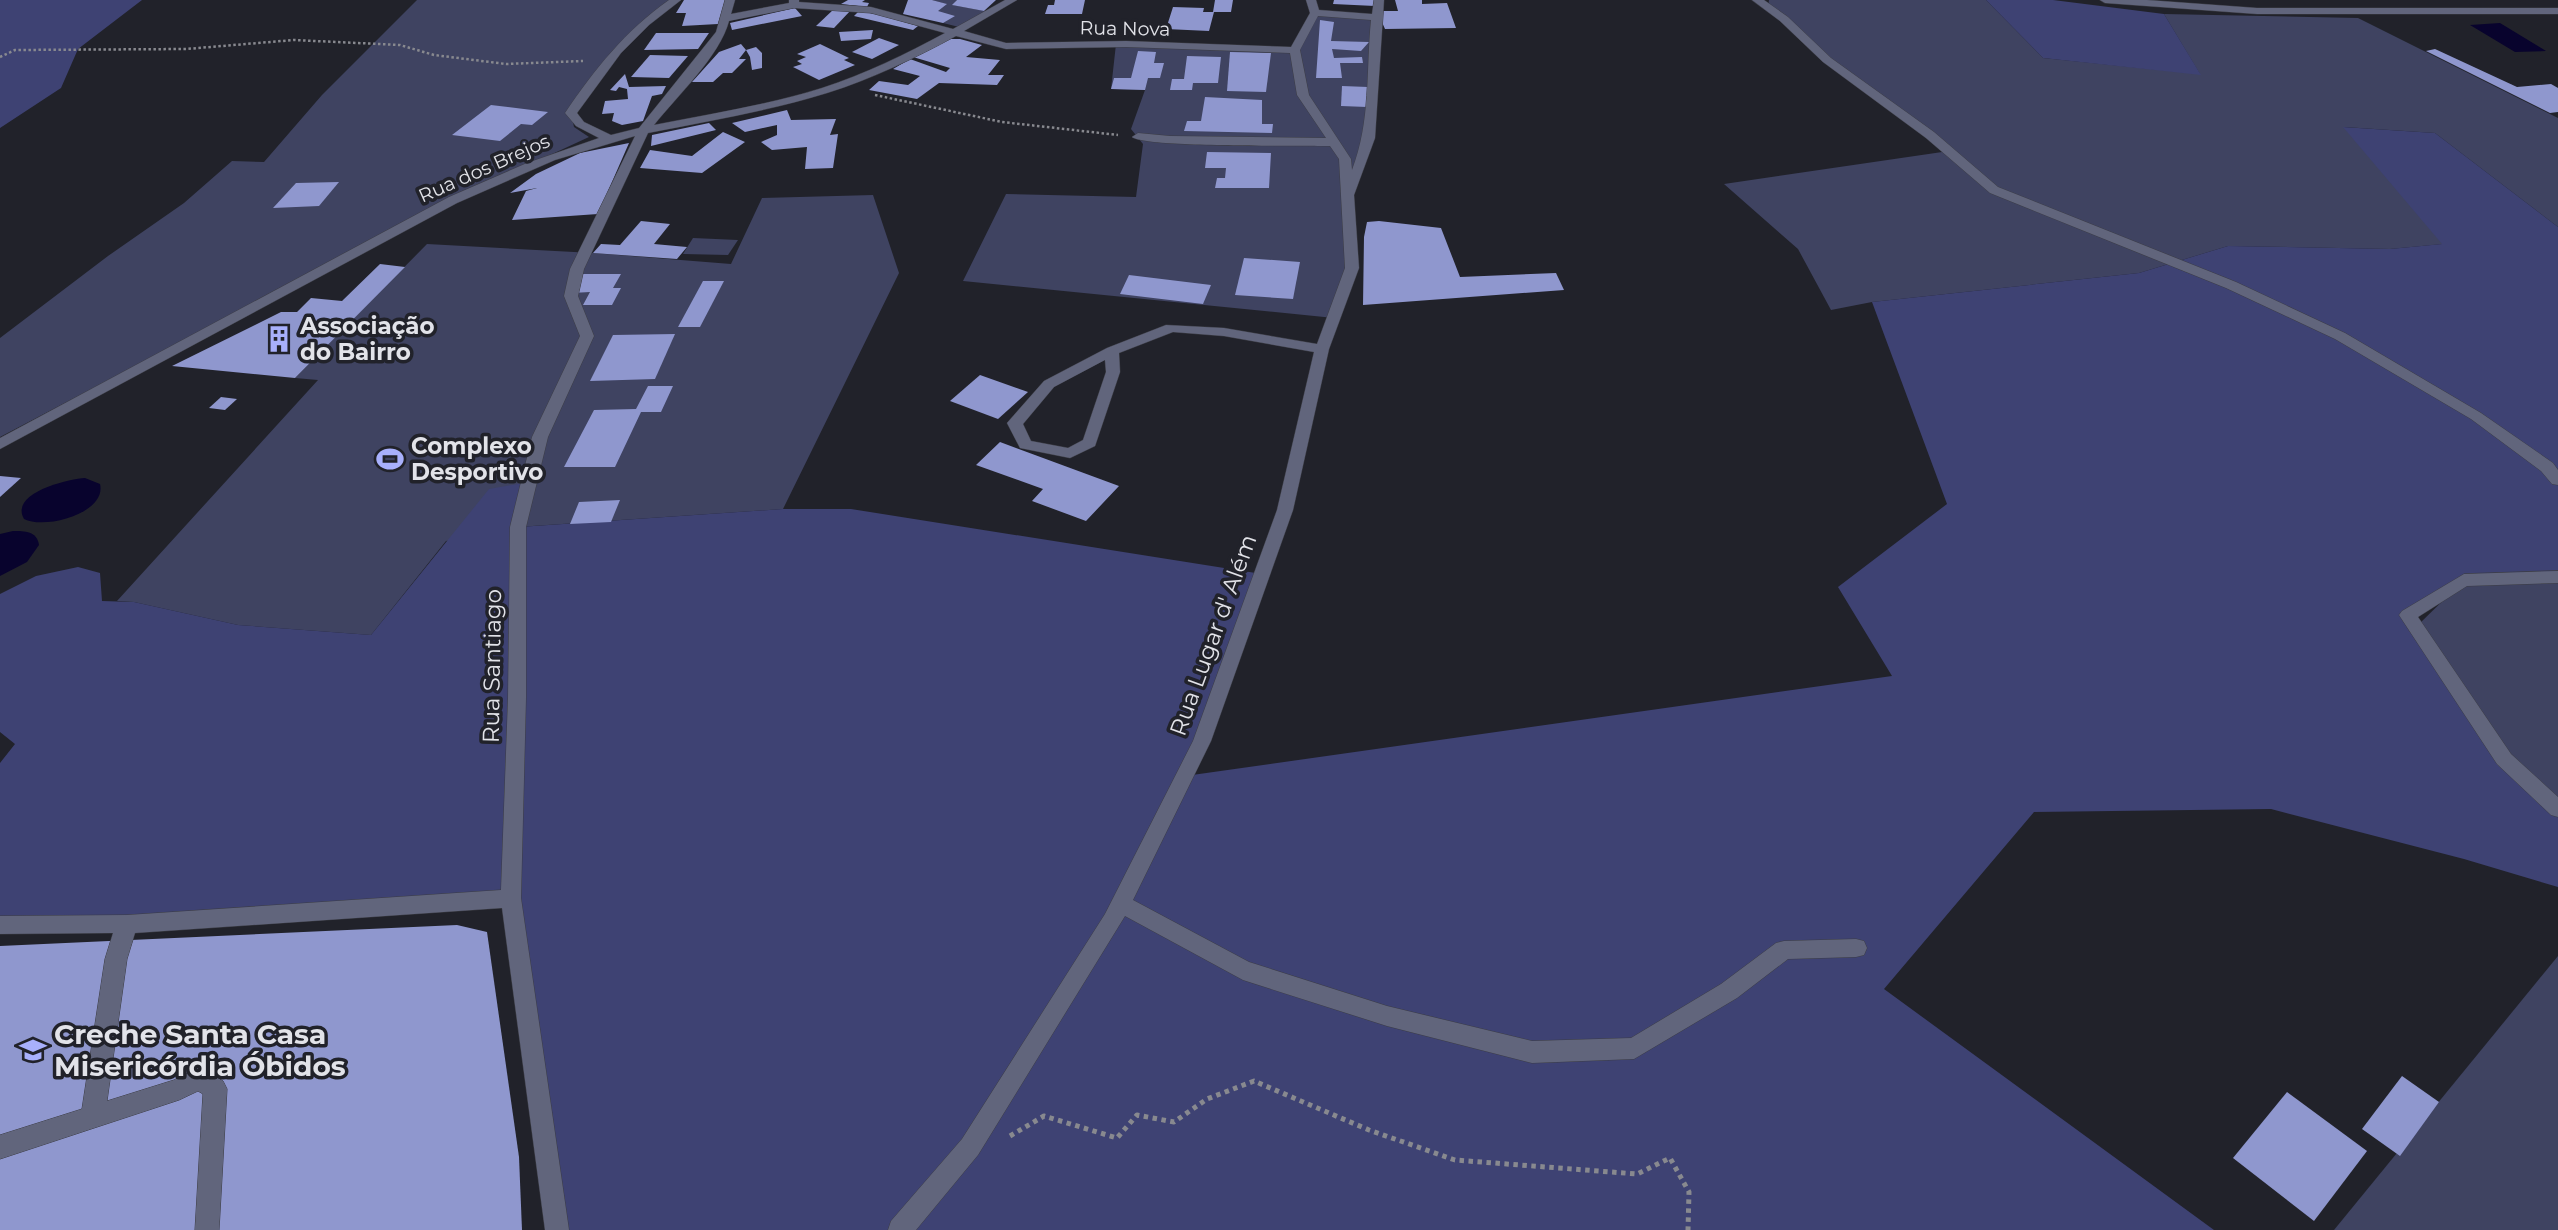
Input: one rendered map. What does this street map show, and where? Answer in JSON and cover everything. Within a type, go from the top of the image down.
[{"type":"street","points":[[610,138],[580,124],[571,113],[591,81],[628,41],[676,0]]},
{"type":"street","name":"Rua Santiago","points":[[558,1230],[511,898],[519,527],[540,437],[587,336],[571,296],[577,268],[643,131],[709,50],[730,0]]},
{"type":"street","name":"Rua dos Brejos","points":[[0,444],[453,200],[525,167],[610,138],[802,97],[855,80],[956,32],[1012,0]]},
{"type":"street","points":[[1348,202],[1370,132],[1379,0]]},
{"type":"street","points":[[1757,0],[1784,19],[1827,60],[1930,135],[1994,190],[2231,285],[2340,336],[2476,416],[2547,467],[2558,480]]},
{"type":"street","points":[[2105,0],[2257,11],[2558,11]]},
{"type":"street","name":"Rua Nova","points":[[724,19],[794,2],[818,3],[871,10],[1006,46],[1126,44],[1295,50]]},
{"type":"street","points":[[1295,50],[1313,6],[1376,17]]},
{"type":"street","name":"Rua Lugar d' Além","points":[[900,1230],[970,1147],[1120,903],[1202,741],[1285,510],[1322,349],[1352,268],[1345,159],[1303,95],[1295,50]]},
{"type":"street","points":[[1138,137],[1170,140],[1334,142]]},
{"type":"street","points":[[1112,351],[1112,372],[1090,443],[1070,453],[1026,445],[1015,423],[1049,384],[1112,351],[1171,328],[1224,332],[1322,349]]},
{"type":"street","points":[[2558,577],[2464,580],[2408,615],[2504,760],[2558,809]]},
{"type":"street","points":[[0,925],[127,924],[511,898]]},
{"type":"street","points":[[1120,903],[1243,970],[1387,1016],[1532,1052],[1633,1048],[1729,991],[1784,950],[1856,948]]},
{"type":"street","points":[[93,1116],[116,959],[127,924]]},
{"type":"street","points":[[0,1147],[179,1089],[200,1078],[215,1090],[207,1230]]},
{"type":"path","points":[[0,57],[15,50],[186,49],[294,40],[400,45],[435,55],[506,64],[609,62]]},
{"type":"path","points":[[836,86],[1002,122],[1138,137]]},
{"type":"path","points":[[970,1147],[1010,1137],[1044,1116],[1117,1138],[1137,1115],[1174,1122],[1207,1099],[1254,1081],[1368,1130],[1455,1160],[1637,1174],[1671,1158],[1689,1192],[1688,1230]]},
{"type":"shaded area","points":[[0,0],[142,0],[78,49],[61,88],[0,128]]},
{"type":"shaded area","points":[[417,0],[676,0],[628,41],[571,113],[574,127],[589,137],[453,200],[0,437],[0,338],[108,256],[184,203],[232,161],[264,162],[322,95]]},
{"type":"shaded area","points":[[932,0],[957,0],[953,5],[990,12],[963,28],[943,23],[936,12],[946,4]]},
{"type":"shaded area","points":[[1769,0],[1986,0],[2043,58],[2200,74],[2164,14],[2358,18],[2558,118],[2558,227],[2435,133],[2344,127],[2443,244],[2390,249],[2228,246],[2139,273],[1872,302],[1831,310],[1798,249],[1724,184],[1949,151],[1827,60],[1768,8]]},
{"type":"shaded area","points":[[1986,0],[2053,0],[2164,14],[2201,75],[2043,58]]},
{"type":"shaded area","points":[[1315,13],[1376,17],[1370,132],[1354,179],[1352,268],[1334,318],[963,281],[1006,194],[1136,197],[1143,144],[1131,129],[1145,90],[1111,89],[1116,44],[1294,50]]},
{"type":"shaded area","points":[[2500,23],[2546,51],[2515,52],[2470,25]]},
{"type":"shaded area","points":[[2343,127],[2435,133],[2558,227],[2558,577],[2464,580],[2408,616],[2504,759],[2558,809],[2558,887],[2464,859],[2271,809],[2034,812],[1884,989],[2214,1230],[557,1230],[511,898],[0,925],[0,763],[15,744],[0,732],[0,594],[36,576],[78,567],[100,573],[102,601],[134,602],[238,625],[371,635],[489,489],[529,482],[519,527],[783,509],[851,509],[1262,574],[1185,776],[1892,676],[1838,587],[1947,504],[1872,302],[2139,273],[2228,246],[2390,249],[2442,244]]},
{"type":"shaded area","points":[[873,195],[899,273],[783,509],[518,527],[446,541],[371,635],[238,625],[134,602],[117,601],[318,380],[295,378],[427,244],[731,264],[762,198]]},
{"type":"shaded area","points":[[693,238],[738,240],[728,255],[683,254]]},
{"type":"shaded area","points":[[85,478],[100,484],[100,494],[85,511],[46,522],[24,519],[22,510],[32,495],[66,481]]},
{"type":"shaded area","points":[[13,531],[33,534],[39,545],[27,562],[0,576],[0,534]]},
{"type":"shaded area","points":[[2558,577],[2558,809],[2504,759],[2416,627],[2464,580]]},
{"type":"shaded area","points":[[2558,956],[2558,1230],[2334,1230]]},
{"type":"building","points":[[684,0],[725,0],[718,24],[682,26],[686,13],[676,13]]},
{"type":"building","points":[[848,0],[865,0],[862,2],[869,3],[867,7],[841,4]]},
{"type":"building","points":[[908,0],[932,0],[947,4],[938,11],[955,16],[943,23],[903,14]]},
{"type":"building","points":[[957,0],[996,0],[984,11],[952,5]]},
{"type":"building","points":[[1055,0],[1085,0],[1082,14],[1045,14],[1048,5],[1054,5]]},
{"type":"building","points":[[1215,0],[1233,0],[1231,12],[1214,12],[1209,31],[1166,29],[1173,7],[1204,8],[1203,12],[1213,12]]},
{"type":"building","points":[[1334,0],[1376,0],[1375,6],[1333,4]]},
{"type":"building","points":[[1395,0],[1422,0],[1422,4],[1447,3],[1456,28],[1385,29],[1377,11],[1398,11]]},
{"type":"building","points":[[795,8],[802,16],[732,30],[730,23]]},
{"type":"building","points":[[834,9],[851,10],[834,28],[816,26]]},
{"type":"building","points":[[859,11],[918,26],[913,30],[854,16]]},
{"type":"building","points":[[1320,20],[1334,22],[1331,41],[1369,42],[1361,51],[1332,49],[1334,58],[1362,57],[1363,63],[1340,63],[1342,78],[1316,78]]},
{"type":"building","points":[[873,30],[871,39],[841,41],[839,32]]},
{"type":"building","points":[[656,33],[709,33],[698,49],[644,50]]},
{"type":"building","points":[[879,38],[899,45],[872,59],[852,52]]},
{"type":"building","points":[[948,39],[982,45],[966,57],[1000,60],[988,75],[1004,75],[997,85],[939,83],[917,99],[869,90],[879,81],[908,85],[920,76],[893,69],[910,59],[946,72],[950,68],[913,57]]},
{"type":"building","points":[[741,44],[746,50],[739,59],[746,59],[732,73],[723,73],[713,82],[692,82],[719,52]]},
{"type":"building","points":[[820,44],[849,58],[844,60],[855,65],[819,80],[793,67],[802,64],[797,61],[806,57],[797,54]]},
{"type":"building","points":[[756,47],[762,53],[762,68],[752,70],[746,50]]},
{"type":"building","points":[[2435,49],[2517,87],[2551,84],[2558,88],[2558,112],[2550,113],[2426,51]]},
{"type":"building","points":[[1138,51],[1156,52],[1154,63],[1164,63],[1160,78],[1148,78],[1145,90],[1111,89],[1114,78],[1131,78]]},
{"type":"building","points":[[1230,52],[1271,53],[1266,92],[1227,91]]},
{"type":"building","points":[[650,55],[688,56],[669,78],[631,77]]},
{"type":"building","points":[[1187,56],[1221,57],[1218,83],[1193,83],[1192,90],[1170,90],[1172,79],[1184,79]]},
{"type":"building","points":[[625,74],[629,87],[666,86],[662,94],[652,96],[643,121],[622,125],[612,121],[614,113],[602,114],[605,101],[628,99],[627,89],[619,87],[616,91],[610,90]]},
{"type":"building","points":[[1342,86],[1368,87],[1367,107],[1341,106]]},
{"type":"building","points":[[1205,97],[1262,100],[1262,124],[1273,124],[1272,133],[1184,131],[1187,121],[1201,121]]},
{"type":"building","points":[[491,105],[548,112],[532,125],[521,124],[500,141],[452,135]]},
{"type":"building","points":[[787,110],[791,120],[836,119],[830,135],[838,134],[833,168],[805,169],[807,147],[772,150],[761,142],[777,135],[777,125],[745,132],[732,123]]},
{"type":"building","points":[[709,123],[716,130],[651,146],[652,135]]},
{"type":"building","points":[[723,132],[745,142],[702,173],[640,168],[650,150],[692,156]]},
{"type":"building","points":[[629,143],[598,214],[512,220],[526,191],[537,188],[510,193],[536,174],[580,153]]},
{"type":"building","points":[[1207,152],[1271,153],[1269,188],[1215,188],[1217,178],[1225,178],[1226,168],[1205,168]]},
{"type":"building","points":[[339,182],[319,206],[273,208],[296,183]]},
{"type":"building","points":[[641,221],[670,224],[654,244],[687,247],[677,259],[593,253],[601,244],[620,245]]},
{"type":"building","points":[[1367,222],[1441,228],[1460,277],[1556,273],[1564,290],[1363,305],[1364,237]]},
{"type":"building","points":[[1244,258],[1300,262],[1293,299],[1235,295]]},
{"type":"building","name":"Associação do Bairro","points":[[380,264],[405,267],[295,378],[172,366],[281,312],[297,312],[311,298],[342,301]]},
{"type":"building","points":[[583,274],[621,274],[613,288],[621,288],[612,305],[583,305],[590,292],[572,293]]},
{"type":"building","points":[[1129,275],[1211,285],[1203,304],[1120,294]]},
{"type":"building","points":[[703,281],[724,281],[700,327],[678,327]]},
{"type":"building","points":[[675,334],[655,379],[590,381],[613,335]]},
{"type":"building","points":[[980,375],[1028,392],[998,419],[950,401]]},
{"type":"building","points":[[648,386],[673,386],[661,412],[641,412],[615,467],[564,467],[594,410],[636,409]]},
{"type":"building","points":[[221,397],[237,399],[225,410],[209,408]]},
{"type":"building","points":[[1000,442],[1119,486],[1086,521],[1032,501],[1043,489],[976,465]]},
{"type":"building","points":[[0,476],[21,478],[0,497]]},
{"type":"building","points":[[620,500],[611,522],[570,524],[579,502]]},
{"type":"building","points":[[457,925],[487,932],[519,1157],[522,1230],[0,1230],[0,946]]},
{"type":"building","points":[[2402,1076],[2439,1102],[2400,1156],[2362,1129]]},
{"type":"building","points":[[2287,1092],[2367,1151],[2314,1221],[2233,1158]]},
{"type":"place","name":"Associação do Bairro","points":[[279,339]]},
{"type":"place","name":"Complexo Desportivo","points":[[390,459]]},
{"type":"place","name":"Creche Santa Casa Misericórdia Óbidos","points":[[33,1050]]}]
